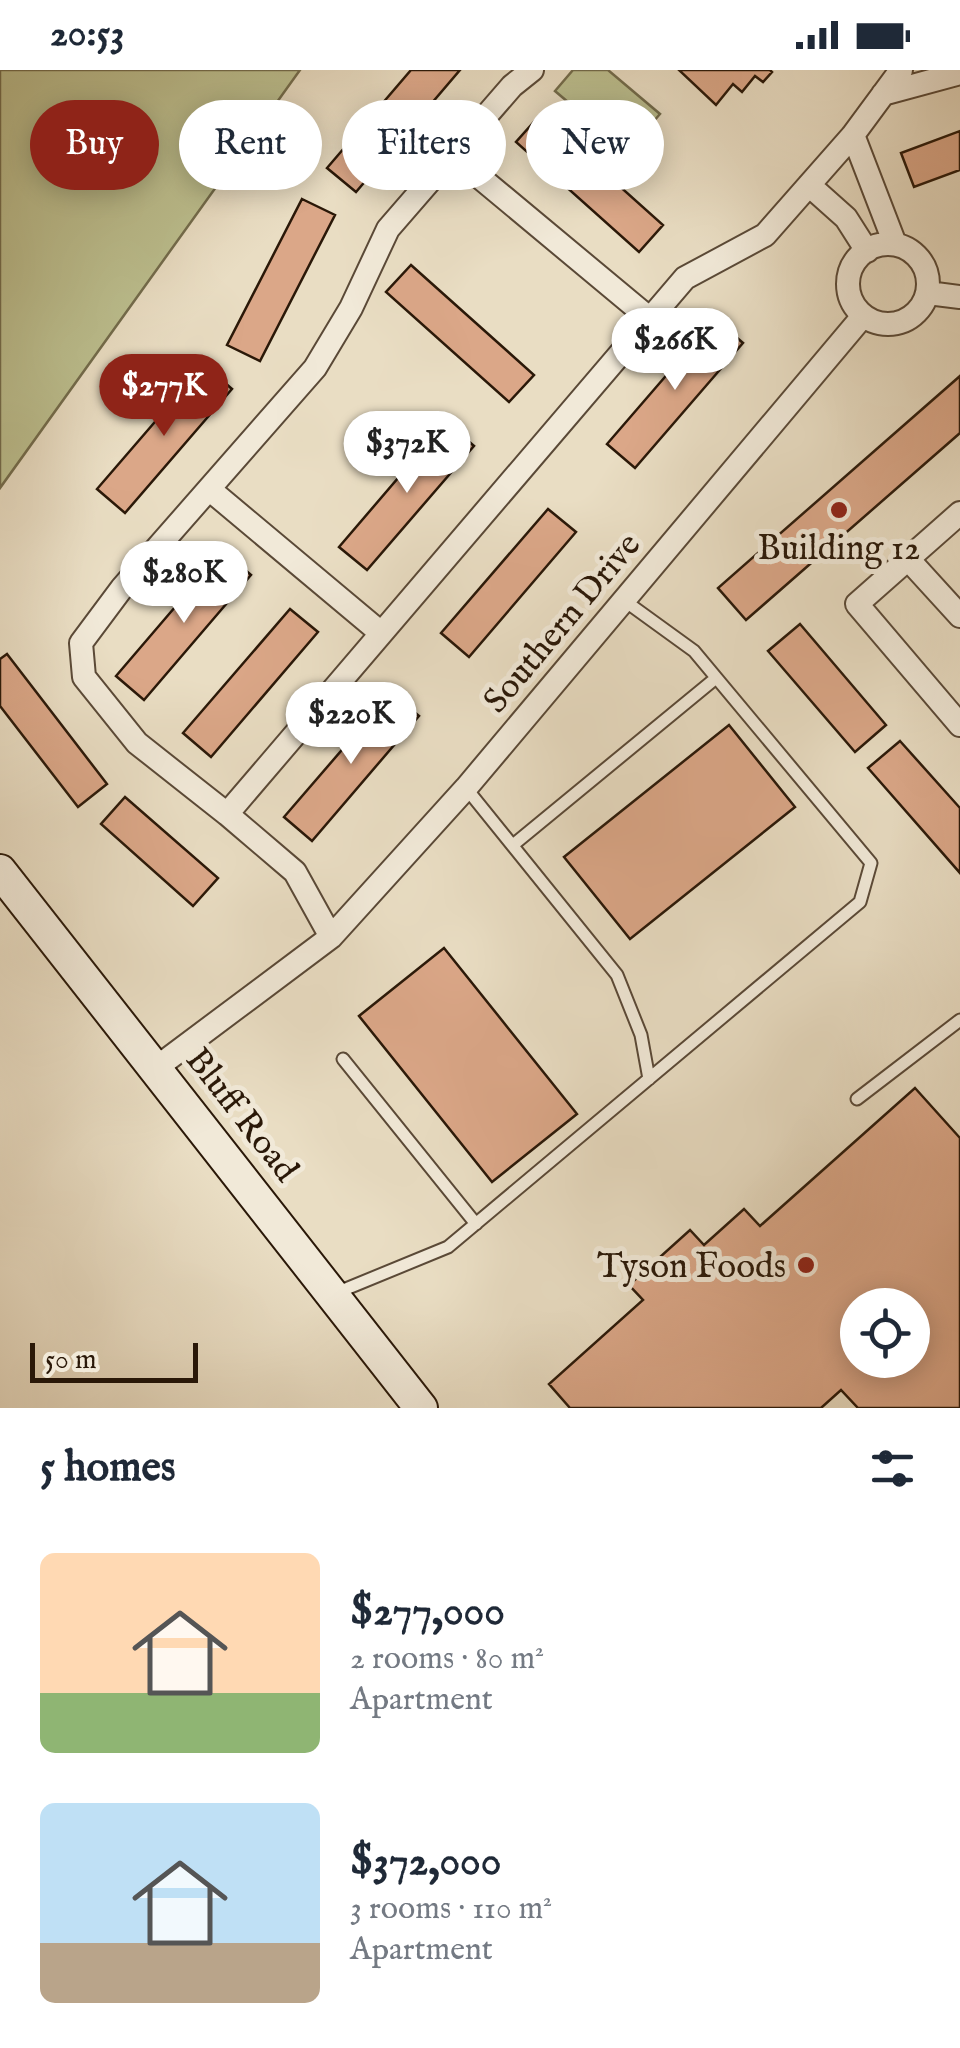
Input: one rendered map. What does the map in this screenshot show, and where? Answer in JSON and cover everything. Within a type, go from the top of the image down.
[{"type":"main road","name":"Bluff Road","points":[[0,872],[421,1408]]},
{"type":"street","points":[[500,100],[532,70]]},
{"type":"street","points":[[227,814],[686,278],[764,235],[853,135],[900,70]]},
{"type":"street","points":[[883,94],[960,73]]},
{"type":"street","points":[[853,135],[895,244]]},
{"type":"street","points":[[809,185],[846,218],[867,250]]},
{"type":"street","points":[[331,936],[295,872],[137,744],[84,677],[81,643],[122,588],[315,368],[351,308],[388,229],[422,190]]},
{"type":"street","points":[[495,190],[650,320]]},
{"type":"street","points":[[895,244],[918,256],[925,268],[928,293],[914,316],[888,325],[863,316],[854,306],[847,280],[850,267],[867,250],[895,244]]},
{"type":"street","points":[[928,293],[960,298]]},
{"type":"street","name":"Southern Drive","points":[[156,1068],[331,936],[466,788],[863,316]]},
{"type":"street","points":[[209,488],[381,634]]},
{"type":"street","points":[[960,513],[858,604],[960,725]]},
{"type":"street","points":[[908,559],[960,616]]},
{"type":"lane","points":[[334,1294],[448,1247],[860,902],[871,862],[694,651],[625,601]]},
{"type":"lane","points":[[513,844],[716,678]]},
{"type":"lane","points":[[466,788],[616,975],[641,1035],[650,1079]]},
{"type":"lane","points":[[857,1098],[956,1023],[960,1038]]},
{"type":"lane","points":[[343,1059],[476,1224]]},
{"type":"green space","points":[[0,70],[300,70],[278,100],[179,100],[179,190],[214,190],[0,488]]},
{"type":"green space","points":[[573,70],[608,70],[643,100],[566,100],[555,91]]},
{"type":"building","points":[[411,70],[460,70],[434,100],[385,100]]},
{"type":"building","points":[[679,70],[772,72],[763,82],[755,76],[742,92],[733,84],[716,105]]},
{"type":"building","points":[[526,131],[526,151],[516,142]]},
{"type":"building","points":[[960,131],[960,170],[914,187],[901,153]]},
{"type":"building","points":[[342,150],[342,180],[327,168]]},
{"type":"building","points":[[570,190],[624,190],[663,225],[639,252]]},
{"type":"building","points":[[302,199],[335,215],[260,361],[227,345]]},
{"type":"building","points":[[411,265],[534,375],[509,402],[386,292]]},
{"type":"building","points":[[715,319],[743,343],[635,468],[607,444]]},
{"type":"building","points":[[204,365],[232,389],[125,513],[97,489]]},
{"type":"building","name":"Building 12","points":[[960,376],[960,433],[746,620],[718,588]]},
{"type":"building","points":[[446,422],[474,446],[367,570],[339,547]]},
{"type":"building","points":[[548,509],[576,532],[469,657],[441,633]]},
{"type":"building","points":[[223,551],[251,575],[144,700],[116,676]]},
{"type":"building","points":[[290,609],[318,632],[211,757],[183,733]]},
{"type":"building","points":[[800,624],[886,725],[855,752],[768,651]]},
{"type":"building","points":[[7,654],[107,784],[78,807],[0,706],[0,659]]},
{"type":"building","points":[[391,693],[419,716],[312,841],[284,817]]},
{"type":"building","points":[[729,725],[795,807],[630,939],[564,857]]},
{"type":"building","points":[[900,741],[960,808],[960,873],[868,768]]},
{"type":"building","points":[[125,797],[218,878],[193,906],[101,824]]},
{"type":"building","points":[[444,948],[577,1114],[492,1182],[359,1016]]},
{"type":"building","name":"Tyson Foods","points":[[915,1088],[960,1138],[960,1408],[858,1408],[841,1390],[821,1408],[570,1408],[549,1384],[643,1300],[629,1285],[690,1230],[704,1245],[744,1209],[760,1226]]},
{"type":"place","name":"Building 12","points":[[839,510]]},
{"type":"place","name":"Tyson Foods","points":[[806,1265]]}]
